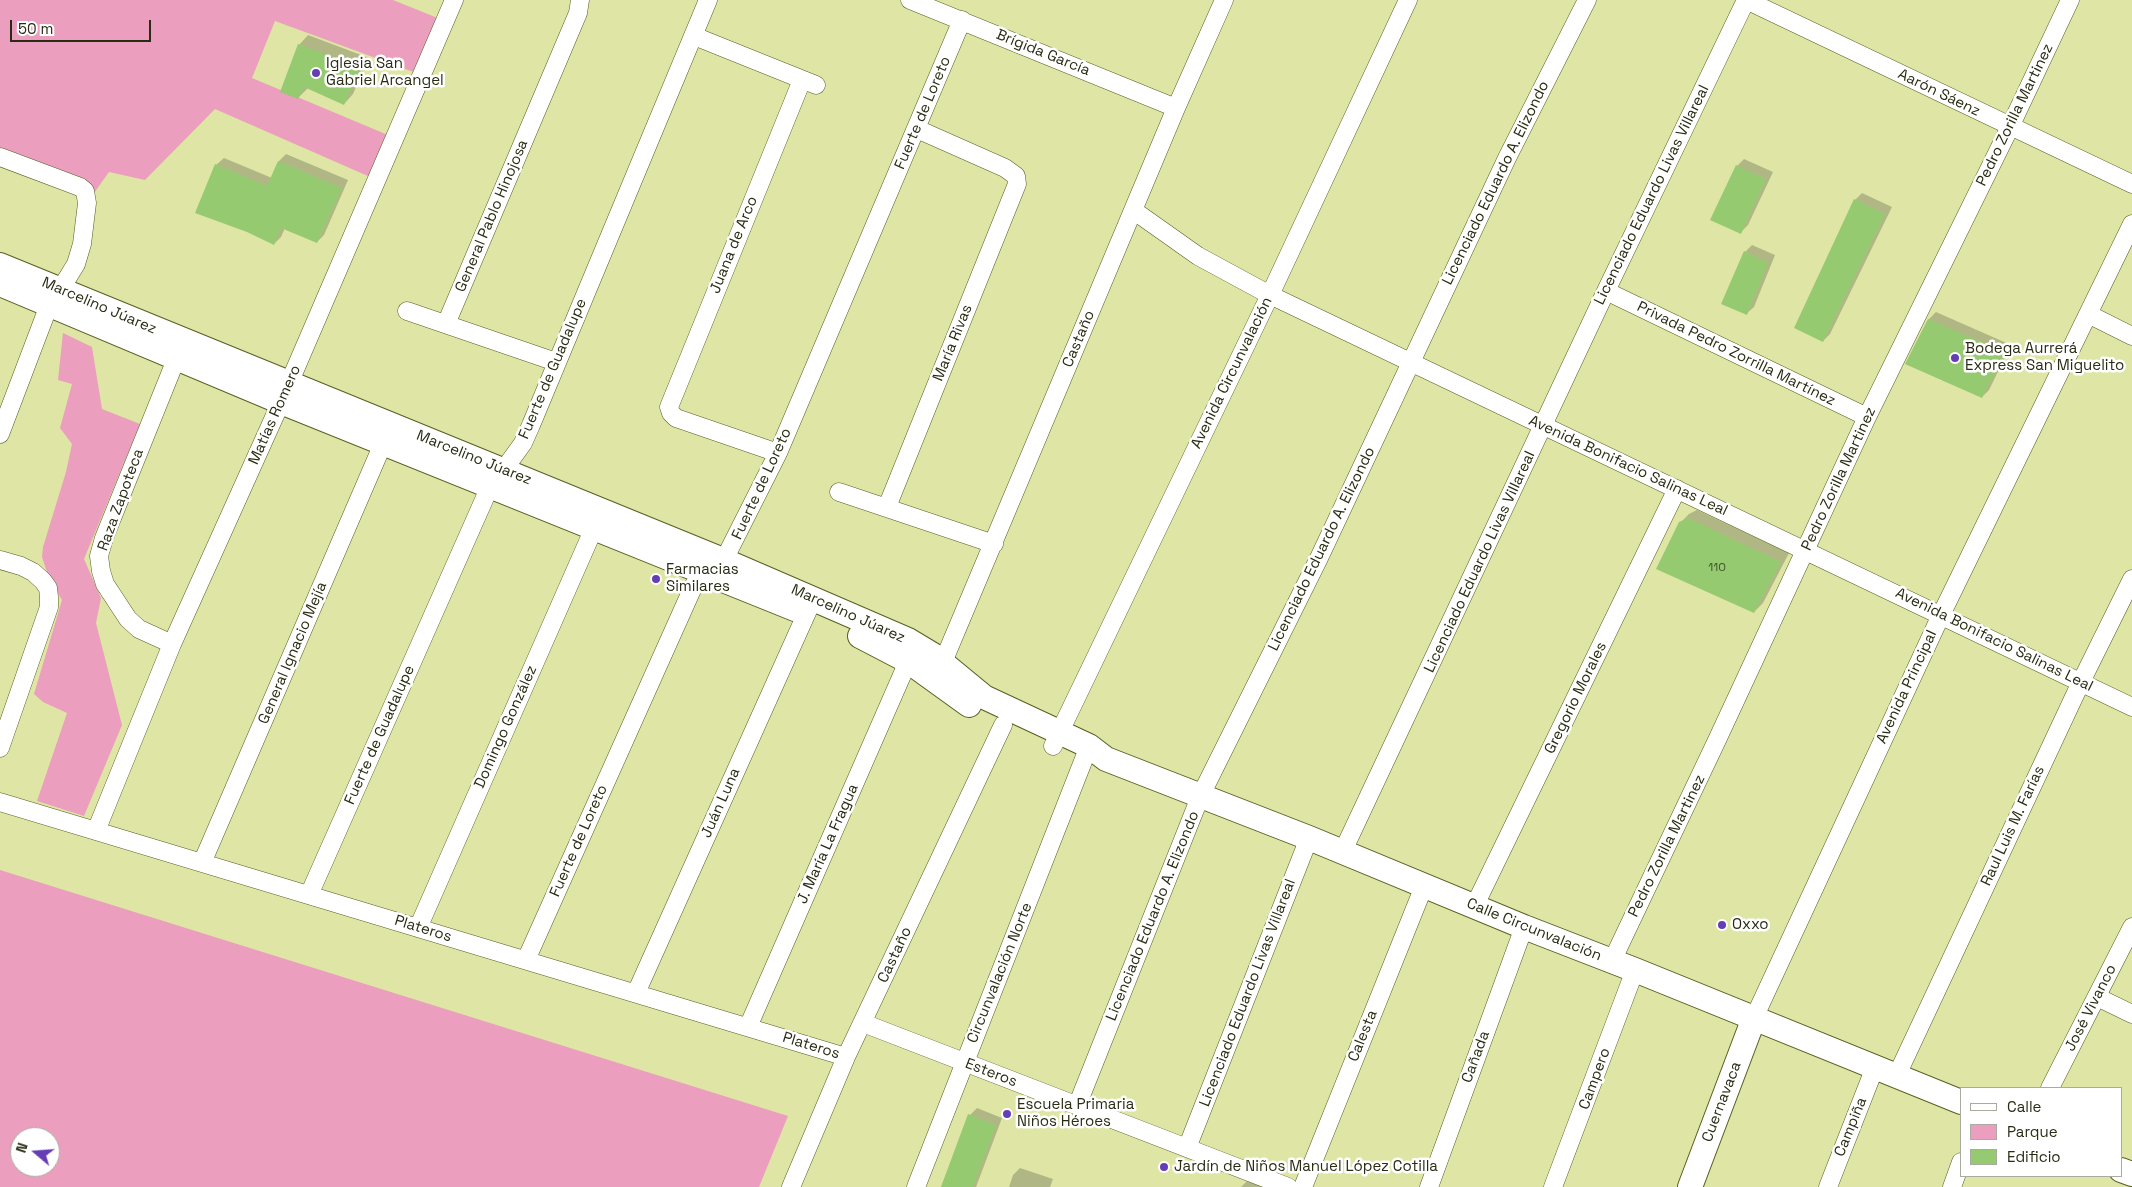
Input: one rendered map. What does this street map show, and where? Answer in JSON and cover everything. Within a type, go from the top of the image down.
[{"type":"street","name":"Matías Romero","points":[[96,831],[172,644],[285,392],[454,0]]},
{"type":"street","name":"General Pablo Hinojosa","points":[[446,324],[578,13],[580,0]]},
{"type":"street","name":"Fuerte de Guadalupe","points":[[309,895],[497,478],[523,443],[708,0]]},
{"type":"street","name":"Brígida García","points":[[910,0],[1176,108]]},
{"type":"street","name":"Castaño","points":[[939,671],[1176,108],[1224,0]]},
{"type":"street","name":"Avenida Circunvalación","points":[[1057,739],[1270,295],[1408,0]]},
{"type":"street","name":"Licenciado Eduardo A. Elizondo","points":[[1077,1106],[1200,797],[1319,558],[1507,158],[1586,0]]},
{"type":"street","name":"Aarón Sáenz","points":[[1746,0],[2132,184]]},
{"type":"street","name":"Licenciado Eduardo Livas Villareal","points":[[1342,853],[1544,427],[1606,290],[1746,0]]},
{"type":"street","name":"Pedro Zorilla Martinez","points":[[1612,961],[1806,551],[1867,417],[2010,127],[2070,0]]},
{"type":"street","name":"Fuerte de Loreto","points":[[526,960],[689,595],[699,577],[714,566],[733,546],[778,453],[962,20]]},
{"type":"street","name":"Juana de Arco","points":[[694,36],[809,83],[669,407],[671,413],[676,418],[778,453]]},
{"type":"street","name":"María Rivas","points":[[888,507],[1017,184],[1016,176],[1005,168],[917,129]]},
{"type":"street","points":[[0,157],[74,184],[85,191],[87,203],[82,244],[76,264],[56,298],[0,434]]},
{"type":"street","name":"Avenida Bonifacio Salinas Leal","points":[[1133,210],[1198,256],[1270,295],[2132,707]]},
{"type":"street","name":"Avenida Principal","points":[[1754,1018],[1940,615],[2132,224]]},
{"type":"street","name":"Marcelino Júarez","points":[[0,265],[56,298],[809,606],[878,644],[912,653],[939,671]]},
{"type":"street","name":"Marcelino Júarez","points":[[0,284],[56,298]]},
{"type":"street","name":"Privada Pedro Zorrilla Martínez","points":[[1606,290],[1867,417]]},
{"type":"street","points":[[407,310],[556,362]]},
{"type":"street","points":[[2088,314],[2132,336]]},
{"type":"street","name":"Raza Zapoteca","points":[[172,644],[139,629],[128,619],[105,584],[99,556],[104,538],[179,349]]},
{"type":"street","name":"General Ignacio Mejía","points":[[202,863],[387,434]]},
{"type":"street","name":"Gregorio Morales","points":[[1474,907],[1677,489]]},
{"type":"street","points":[[839,492],[994,544]]},
{"type":"street","name":"Domingo González","points":[[418,928],[598,519]]},
{"type":"street","points":[[0,560],[22,566],[33,572],[48,588],[49,597],[49,607],[0,748]]},
{"type":"street","name":"Raul Luis M. Farías","points":[[1897,1075],[2081,682],[2132,579]]},
{"type":"street","name":"Juán Luna","points":[[636,993],[809,606]]},
{"type":"street","name":"J. María La Fragua","points":[[748,1027],[912,653]]},
{"type":"street","name":"Calle Circunvalación","points":[[939,671],[974,709],[1003,725],[1057,739]]},
{"type":"street","name":"Calle Circunvalación","points":[[939,671],[1057,739],[1200,797],[1309,838],[1524,928],[1635,970],[1960,1102]]},
{"type":"street","name":"Castaño","points":[[791,1187],[846,1057],[1003,725]]},
{"type":"street","name":"Circunvalación Norte","points":[[916,1187],[965,1062],[1093,754]]},
{"type":"street","name":"Plateros","points":[[0,802],[846,1057]]},
{"type":"street","name":"Licenciado Eduardo Livas Villareal","points":[[1187,1148],[1309,838]]},
{"type":"street","name":"Calesta","points":[[1302,1187],[1424,886]]},
{"type":"street","name":"José Vivanco","points":[[2051,1087],[2132,927]]},
{"type":"street","name":"Cañada","points":[[1429,1187],[1524,928]]},
{"type":"street","name":"Campero","points":[[1553,1187],[1635,970]]},
{"type":"street","points":[[2097,997],[2132,1014]]},
{"type":"street","name":"Cuernavaca","points":[[1690,1187],[1754,1018]]},
{"type":"street","name":"Esteros","points":[[863,1023],[1288,1187]]},
{"type":"street","name":"Campiña","points":[[1828,1187],[1875,1067]]},
{"type":"street","points":[[1952,1187],[1960,1165]]},
{"type":"green space","points":[[0,0],[393,0],[445,21],[422,75],[275,21],[252,78],[395,138],[377,180],[215,109],[145,180],[109,172],[87,203],[87,197],[0,157]]},
{"type":"green space","points":[[63,333],[92,347],[102,409],[140,424],[84,559],[101,598],[96,623],[122,725],[84,816],[37,801],[67,713],[43,702],[34,694],[62,600],[49,578],[42,557],[43,547],[66,472],[72,444],[60,428],[72,384],[58,380]]},
{"type":"green space","points":[[0,870],[788,1116],[759,1187],[0,1187]]},
{"type":"building","points":[[298,44],[360,67],[344,105],[304,87],[298,99],[280,92]]},
{"type":"building","points":[[278,161],[342,188],[317,243],[281,228],[274,245],[247,232],[195,213],[215,164],[267,186]]},
{"type":"building","points":[[1736,165],[1766,179],[1741,234],[1710,220]]},
{"type":"building","points":[[1854,199],[1885,214],[1823,342],[1794,328]]},
{"type":"building","points":[[1744,251],[1768,263],[1747,315],[1721,304]]},
{"type":"building","name":"Bodega Aurrerá Express San Miguelito","points":[[1928,319],[2005,352],[1982,398],[1905,364]]},
{"type":"building","points":[[1688,518],[1781,562],[1754,613],[1656,569],[1679,522]]},
{"type":"building","points":[[968,1114],[996,1125],[973,1187],[941,1187]]},
{"type":"place","name":"Iglesia San Gabriel Arcangel","points":[[316,73]]},
{"type":"place","name":"Bodega Aurrerá Express San Miguelito","points":[[1955,358]]},
{"type":"place","name":"Farmacias Similares","points":[[656,579]]},
{"type":"place","name":"Oxxo","points":[[1722,925]]},
{"type":"place","name":"Escuela Primaria Niños Héroes","points":[[1007,1114]]},
{"type":"place","name":"Jardín de Niños Manuel López Cotilla","points":[[1164,1167]]}]
